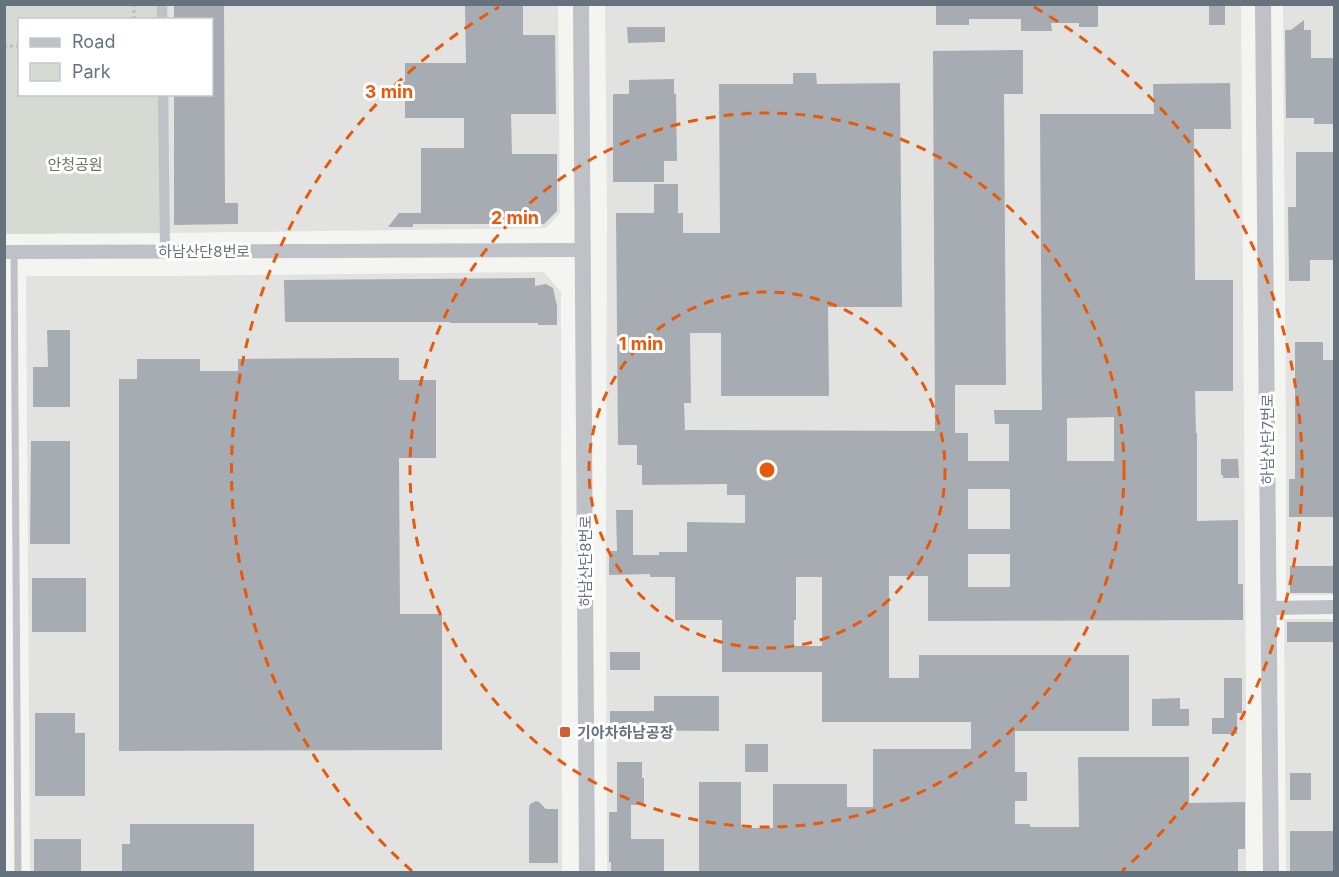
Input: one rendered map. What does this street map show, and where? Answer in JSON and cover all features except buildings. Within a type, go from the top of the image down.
[{"type":"street","name":"하남산단8번로","points":[[581,4],[587,873]]},
{"type":"street","name":"하남산단7번로","points":[[1263,4],[1271,873]]},
{"type":"street","points":[[163,96],[165,251]]},
{"type":"street","name":"하남산단8번로","points":[[9,252],[583,250]]},
{"type":"street","points":[[1268,608],[1335,607]]},
{"type":"lane","points":[[9,252],[18,873]]},
{"type":"shaded area","points":[[168,5],[558,5],[560,213],[546,228],[170,233],[169,96],[213,96],[213,18],[168,18]]},
{"type":"shaded area","points":[[605,5],[1241,5],[1246,872],[607,872]]},
{"type":"shaded area","points":[[1283,5],[1334,5],[1334,595],[1286,595]]},
{"type":"shaded area","points":[[544,272],[561,292],[562,872],[30,872],[26,276]]},
{"type":"shaded area","points":[[1284,619],[1334,619],[1334,872],[1286,872]]},
{"type":"green space","name":"안청공원","points":[[4,5],[168,5],[168,18],[18,18],[18,96],[169,96],[170,233],[5,234]]},
{"type":"place","name":"기아차하남공장","points":[[565,732]]}]
